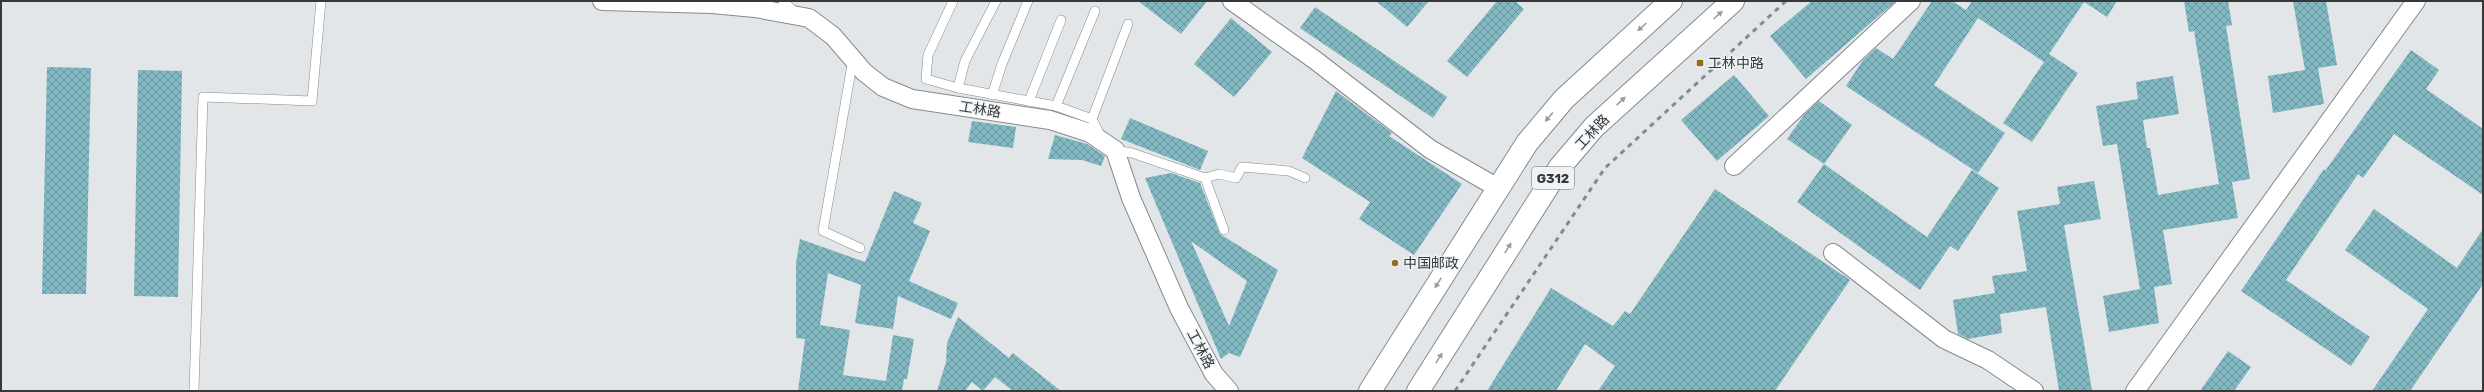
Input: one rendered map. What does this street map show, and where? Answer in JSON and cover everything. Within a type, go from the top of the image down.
[{"type":"highway","name":"G312","points":[[1370,391],[1527,143],[1564,99],[1671,1]]},
{"type":"highway","name":"工林路","points":[[1418,391],[1560,167],[1594,127],[1733,1]]},
{"type":"street","name":"工林路","points":[[602,1],[712,4],[797,14],[820,25],[864,72],[883,87],[898,94],[912,99],[1050,120],[1074,126],[1108,145],[1179,308],[1214,374],[1229,391]]},
{"type":"street","points":[[1232,1],[1315,60],[1430,149],[1498,188]]},
{"type":"street","points":[[1734,166],[1911,1]]},
{"type":"street","points":[[2135,391],[2416,1]]},
{"type":"street","points":[[1833,253],[1944,339],[1988,360],[2034,391]]},
{"type":"lane","points":[[194,391],[203,97],[312,101],[321,1]]},
{"type":"lane","points":[[783,1],[797,14]]},
{"type":"lane","points":[[953,1],[928,55],[926,79],[958,88],[1056,106],[1092,119],[1108,145],[1205,178],[1219,174],[1236,178],[1242,167],[1289,171],[1305,178]]},
{"type":"lane","points":[[958,88],[964,62],[996,1]]},
{"type":"lane","points":[[992,95],[1002,64],[1028,1]]},
{"type":"lane","points":[[1056,106],[1095,11]]},
{"type":"lane","points":[[1029,101],[1061,20]]},
{"type":"lane","points":[[1092,119],[1128,24]]},
{"type":"lane","points":[[853,59],[823,231],[860,248]]},
{"type":"lane","points":[[1205,178],[1224,230]]},
{"type":"building","points":[[1138,1],[1207,1],[1181,34]]},
{"type":"building","points":[[1376,1],[1429,1],[1407,27]]},
{"type":"building","points":[[1497,1],[1515,1],[1524,9],[1467,77],[1447,61]]},
{"type":"building","points":[[1812,1],[1896,1],[1806,79],[1770,36]]},
{"type":"building","points":[[1932,1],[1952,1],[1966,10],[1972,1],[2117,1],[2107,17],[2084,2],[2049,54],[2078,73],[2032,142],[2003,123],[2044,62],[1978,18],[1934,85],[2005,133],[1978,173],[1846,86],[1863,60],[1876,48],[1893,59]]},
{"type":"building","points":[[2184,1],[2228,1],[2232,25],[2226,26],[2250,179],[2232,182],[2238,218],[2163,230],[2172,284],[2154,287],[2159,323],[2109,332],[2103,296],[2140,289],[2117,144],[2103,146],[2096,106],[2138,99],[2136,82],[2173,76],[2179,114],[2143,120],[2147,148],[2150,148],[2158,195],[2219,184],[2194,31],[2189,32]]},
{"type":"building","points":[[2293,1],[2326,1],[2337,65],[2318,68],[2324,104],[2273,113],[2268,76],[2305,70]]},
{"type":"building","points":[[1315,7],[1447,97],[1433,118],[1300,28]]},
{"type":"building","points":[[1231,18],[1272,52],[1234,97],[1194,64]]},
{"type":"building","points":[[2411,50],[2439,70],[2426,89],[2483,129],[2483,195],[2394,134],[2363,178],[2358,174],[2286,280],[2370,337],[2351,366],[2241,291],[2324,169],[2325,171]]},
{"type":"building","points":[[47,67],[91,68],[86,294],[42,294]]},
{"type":"building","points":[[138,70],[182,71],[178,297],[134,296]]},
{"type":"building","points":[[1734,75],[1769,116],[1717,161],[1681,120]]},
{"type":"building","points":[[1336,91],[1392,133],[1389,136],[1462,184],[1414,255],[1359,219],[1370,202],[1302,158]]},
{"type":"building","points":[[1819,101],[1852,125],[1824,164],[1787,139],[1804,115]]},
{"type":"building","points":[[1130,118],[1208,151],[1200,170],[1121,139]]},
{"type":"building","points":[[972,121],[1016,127],[1013,148],[968,142]]},
{"type":"building","points":[[1055,135],[1087,144],[1105,156],[1101,166],[1082,160],[1048,159]]},
{"type":"building","points":[[1824,164],[1927,237],[1972,170],[1999,188],[1958,251],[1950,246],[1920,290],[1797,202]]},
{"type":"building","points":[[1171,173],[1200,183],[1220,234],[1278,270],[1240,357],[1229,353],[1221,359],[1145,178]],"holes":[[[1191,241],[1247,281],[1229,326]]]},
{"type":"building","points":[[2094,181],[2101,219],[2064,225],[2092,391],[2059,391],[2046,307],[2000,314],[2002,333],[1968,339],[1958,334],[1953,300],[1995,293],[1992,276],[2027,271],[2017,211],[2060,204],[2057,187]]},
{"type":"building","points":[[1715,189],[1850,280],[1775,391],[1598,391],[1615,366],[1585,344],[1556,391],[1487,391],[1551,288],[1613,326],[1625,311],[1630,314]]},
{"type":"building","points":[[894,191],[922,203],[913,223],[930,231],[909,281],[958,303],[951,319],[898,296],[893,329],[855,323],[861,285],[828,273],[820,325],[850,330],[843,375],[886,381],[893,335],[914,339],[907,379],[904,379],[902,391],[798,391],[805,339],[796,338],[796,263],[800,239],[865,262]]},
{"type":"building","points":[[2374,209],[2457,268],[2483,229],[2483,284],[2410,391],[2372,391],[2428,309],[2345,250]]},
{"type":"building","points":[[958,317],[1009,358],[1013,353],[1061,391],[1013,391],[995,377],[983,391],[972,382],[965,391],[937,391],[946,362],[947,343]]},
{"type":"building","points":[[2228,351],[2251,367],[2234,391],[2200,391]]},
{"type":"railway","points":[[1455,391],[1605,168],[1786,1]]},
{"type":"place","name":"工林中路","points":[[1700,63]]},
{"type":"place","name":"中国邮政","points":[[1395,263]]}]
